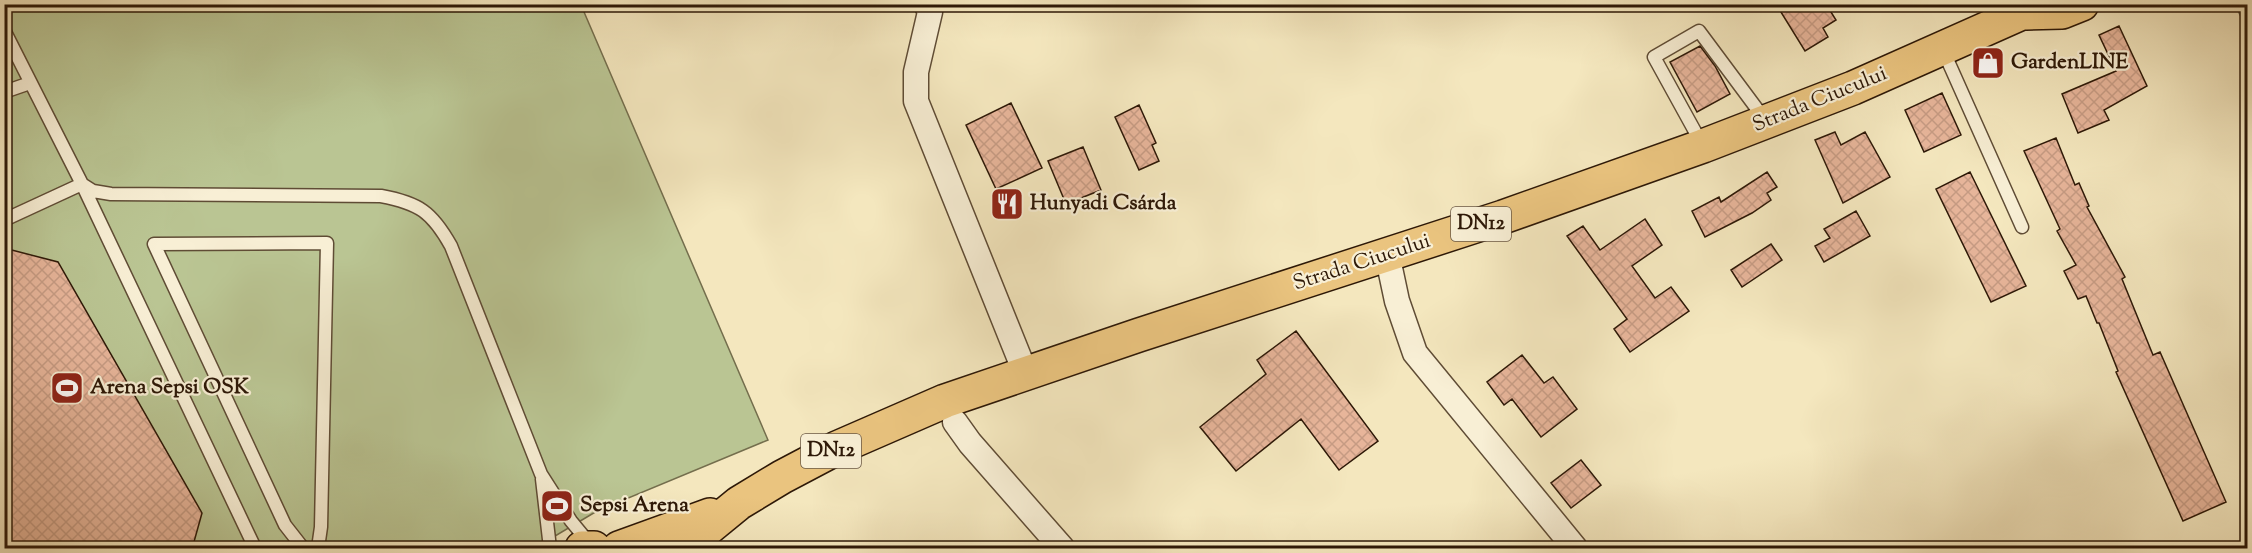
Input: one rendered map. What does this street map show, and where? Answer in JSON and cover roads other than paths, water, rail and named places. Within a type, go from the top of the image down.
[{"type":"main road","points":[[2034,9],[2062,12],[2082,4]]},
{"type":"main road","name":"Strada Ciucului","points":[[941,415],[1025,372],[1503,217],[1703,146],[1942,50],[2034,9]]},
{"type":"main road","name":"DN12","points":[[619,549],[739,503],[837,448],[941,415]]},
{"type":"main road","name":"DN12","points":[[684,549],[739,503]]},
{"type":"main road","points":[[582,549],[594,548]]},
{"type":"street","points":[[926,4],[930,12],[916,72],[916,101],[1025,372]]},
{"type":"street","points":[[1387,254],[1397,301],[1415,353],[1575,549]]},
{"type":"street","points":[[941,415],[970,443],[1062,549]]},
{"type":"lane","points":[[4,30],[82,184],[255,549]]},
{"type":"lane","points":[[1703,146],[1654,57],[1699,32],[1767,122]]},
{"type":"lane","points":[[1942,50],[2022,227]]},
{"type":"lane","points":[[4,92],[30,83]]},
{"type":"lane","points":[[4,220],[82,184]]},
{"type":"lane","points":[[82,184],[93,191],[111,194],[381,196],[401,200],[425,211],[440,225],[451,246],[541,474],[572,521],[594,548]]},
{"type":"lane","points":[[303,549],[285,525],[154,244],[327,243],[321,527],[318,549]]},
{"type":"lane","points":[[541,474],[550,549]]},
{"type":"waterway","points":[[2237,4],[2248,26]]},
{"type":"place","name":"GardenLINE","points":[[1988,63]]},
{"type":"place","name":"Hunyadi Csárda","points":[[1007,204]]},
{"type":"place","name":"Arena Sepsi OSK","points":[[67,388]]},
{"type":"place","name":"Sepsi Arena","points":[[557,506]]}]
